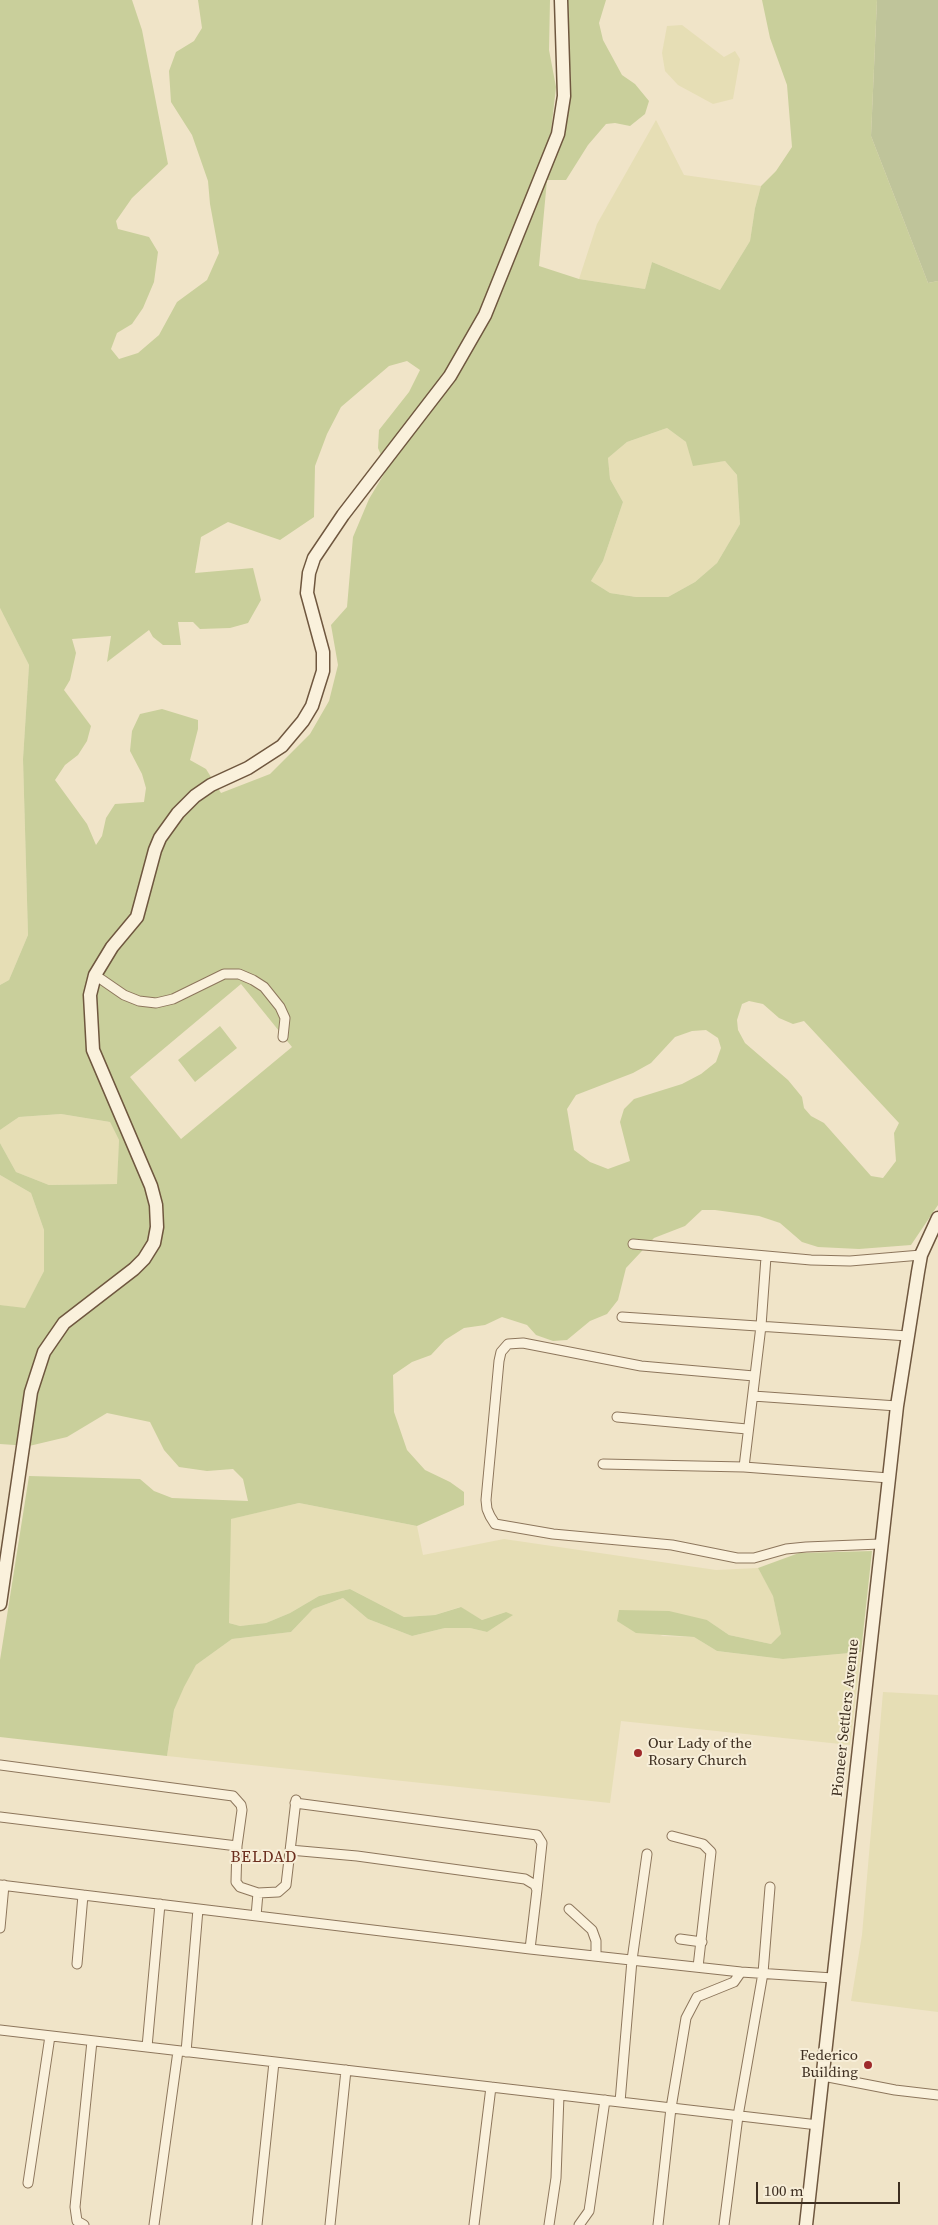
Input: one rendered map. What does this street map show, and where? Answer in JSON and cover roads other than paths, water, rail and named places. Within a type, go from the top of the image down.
[{"type":"main road","points":[[0,1604],[31,1392],[44,1352],[64,1323],[134,1270],[144,1259],[154,1243],[157,1227],[156,1205],[151,1186],[93,1050],[90,995],[95,975],[112,947],[136,917],[155,850],[160,838],[178,813],[211,785],[248,768],[282,746],[303,721],[312,706],[323,671],[323,652],[307,593],[309,573],[314,558],[343,515],[450,376],[484,315],[558,134],[564,96],[561,0]]},
{"type":"main road","name":"Pioneer Settlers Avenue","points":[[806,2225],[864,1719],[880,1544],[897,1406],[922,1255],[938,1218]]},
{"type":"street","points":[[95,975],[124,995],[139,1001],[156,1003],[173,999],[224,974],[239,974],[264,987],[280,1007],[285,1018],[284,1037]]},
{"type":"street","points":[[633,1244],[766,1257],[850,1261],[922,1255]]},
{"type":"street","points":[[744,1467],[747,1429],[753,1396],[761,1326],[766,1257]]},
{"type":"street","points":[[622,1317],[908,1336]]},
{"type":"street","points":[[754,1376],[642,1366],[523,1343],[508,1344],[501,1352],[499,1361],[486,1500],[490,1516],[495,1524],[553,1534],[672,1545],[738,1558],[754,1558],[786,1549],[806,1547],[880,1544]]},
{"type":"street","points":[[753,1396],[897,1406]]},
{"type":"street","points":[[617,1417],[747,1429]]},
{"type":"street","points":[[603,1464],[744,1467],[889,1478]]},
{"type":"street","points":[[0,1765],[233,1796],[241,1805],[235,1875],[237,1885],[258,1893],[278,1892],[286,1885],[296,1801],[537,1835],[542,1843],[530,1949]]},
{"type":"street","points":[[0,1817],[237,1846]]},
{"type":"street","points":[[672,1836],[703,1844],[711,1852],[698,1967]]},
{"type":"street","points":[[290,1850],[357,1856],[525,1879],[534,1885],[537,1890]]},
{"type":"street","points":[[620,2102],[632,1960],[647,1854]]},
{"type":"street","points":[[0,1928],[2,1885],[530,1949],[741,1972],[833,1978]]},
{"type":"street","points":[[724,2225],[738,2116],[762,1973],[770,1887]]},
{"type":"street","points":[[256,1916],[258,1893]]},
{"type":"street","points":[[77,1964],[83,1895]]},
{"type":"street","points":[[147,2047],[160,1904]]},
{"type":"street","points":[[154,2225],[182,2051],[198,1909]]},
{"type":"street","points":[[569,1909],[592,1930],[596,1940],[596,1956]]},
{"type":"street","points":[[680,1939],[702,1942]]},
{"type":"street","points":[[658,2225],[671,2108],[681,2042],[691,2005],[704,1992],[734,1982],[741,1972]]},
{"type":"street","points":[[0,2030],[818,2125]]},
{"type":"street","points":[[28,2183],[50,2036]]},
{"type":"street","points":[[84,2225],[77,2221],[75,2207],[92,2041]]},
{"type":"street","points":[[257,2225],[274,2062]]},
{"type":"street","points":[[330,2225],[346,2070]]},
{"type":"street","points":[[823,2076],[895,2090],[938,2095]]},
{"type":"street","points":[[474,2225],[491,2087]]},
{"type":"street","points":[[549,2225],[556,2178],[559,2095]]},
{"type":"street","points":[[580,2225],[590,2211],[605,2100]]},
{"type":"place","name":"Our Lady of the Rosary Church","points":[[638,1753]]},
{"type":"place","name":"Federico Building","points":[[868,2065]]},
{"type":"district","name":"BELDAD","points":[[264,1858]]}]
